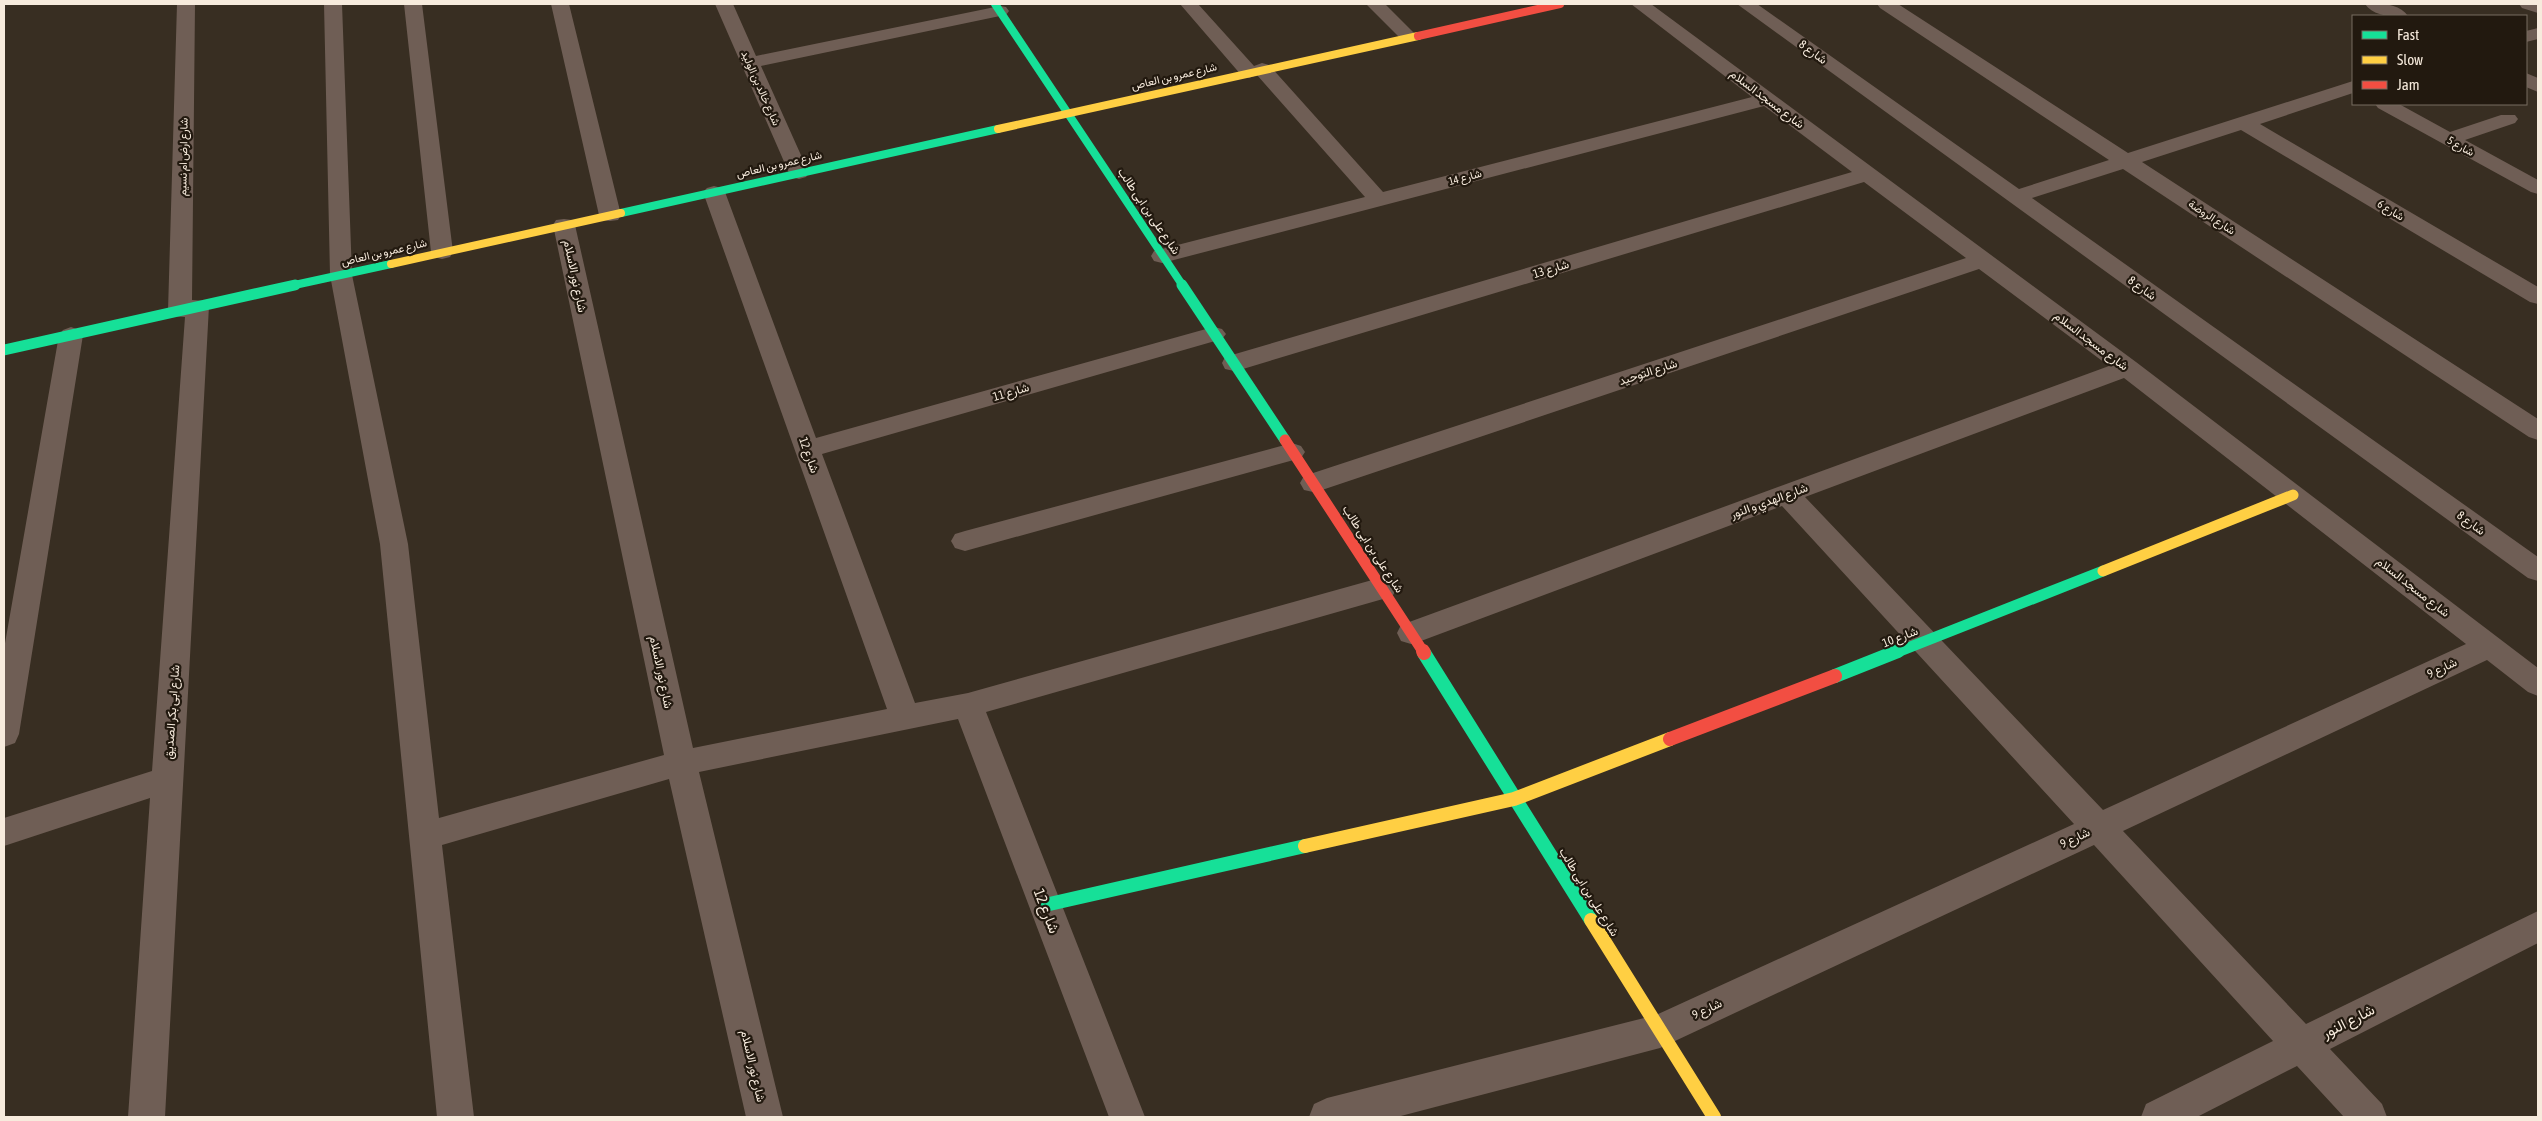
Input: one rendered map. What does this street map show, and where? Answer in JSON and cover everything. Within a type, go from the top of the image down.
[{"type":"street","name":"شارع ارض ام نسيم","points":[[186,4],[188,308]]},
{"type":"street","points":[[333,4],[341,275],[394,544],[427,835],[456,1117]]},
{"type":"street","points":[[413,4],[442,252]]},
{"type":"street","points":[[560,4],[610,215]]},
{"type":"street","name":"شارع خالد بن الوليد","points":[[724,4],[799,173]]},
{"type":"street","points":[[1189,4],[1379,200]]},
{"type":"street","points":[[1375,4],[1408,36]]},
{"type":"street","name":"شارع عمرو بن العاص","points":[[4,350],[1408,36],[1560,4]]},
{"type":"street","name":"شارع مسجد السلام","points":[[1640,4],[2128,368],[2538,684]]},
{"type":"street","name":"شارع 8","points":[[1746,4],[2538,571]]},
{"type":"street","name":"شارع الروضة","points":[[1886,4],[2538,431]]},
{"type":"street","points":[[2374,4],[2396,15]]},
{"type":"street","points":[[2528,4],[2538,8]]},
{"type":"street","points":[[750,63],[998,7]]},
{"type":"street","name":"شارع على بن ابى طالب","points":[[998,7],[1383,588],[1714,1117]]},
{"type":"street","points":[[2015,197],[2352,87]]},
{"type":"street","name":"شارع 14","points":[[1162,256],[1768,99]]},
{"type":"street","name":"شارع 5","points":[[2387,105],[2538,188]]},
{"type":"street","points":[[2448,139],[2508,119]]},
{"type":"street","name":"شارع 6","points":[[2244,122],[2538,297]]},
{"type":"street","name":"شارع 13","points":[[1234,363],[1868,174]]},
{"type":"street","name":"شارع 12","points":[[714,192],[905,718]]},
{"type":"street","name":"شارع نور الاسلام","points":[[564,225],[681,763],[765,1117]]},
{"type":"street","name":"شارع التوحيد","points":[[1313,483],[1983,260]]},
{"type":"street","name":"شارع ابى بكر الصديق","points":[[146,1117],[168,778],[188,308]]},
{"type":"street","name":"شارع 11","points":[[808,449],[1214,334]]},
{"type":"street","points":[[4,734],[71,335]]},
{"type":"street","name":"شارع الهدي و النور","points":[[1411,633],[2128,368]]},
{"type":"street","points":[[965,541],[1292,452]]},
{"type":"street","points":[[1786,494],[2369,1117]]},
{"type":"street","name":"شارع 10","points":[[1045,905],[1514,799],[1925,642],[2293,495]]},
{"type":"street","points":[[427,835],[681,763],[968,705],[1383,588]]},
{"type":"street","name":"شارع 9","points":[[1327,1117],[1660,1031],[2490,646]]},
{"type":"street","name":"شارع 12","points":[[968,705],[1127,1117]]},
{"type":"street","points":[[4,832],[168,778]]},
{"type":"street","name":"شارع النور","points":[[2159,1117],[2538,926]]},
{"type":"traffic: fast","points":[[995,4],[1285,440]]},
{"type":"traffic: fast","points":[[621,213],[998,129]]},
{"type":"traffic: fast","points":[[4,350],[391,264]]},
{"type":"traffic: fast","points":[[1835,676],[2103,571]]},
{"type":"traffic: fast","points":[[1424,653],[1591,920]]},
{"type":"traffic: fast","points":[[1045,905],[1305,846]]},
{"type":"traffic: slow","points":[[998,129],[1418,36]]},
{"type":"traffic: slow","points":[[391,264],[621,213]]},
{"type":"traffic: slow","points":[[2103,571],[2293,495]]},
{"type":"traffic: slow","points":[[1305,846],[1514,799],[1670,739]]},
{"type":"traffic: slow","points":[[1591,920],[1714,1117]]},
{"type":"traffic: jam","points":[[1418,36],[1560,4]]},
{"type":"traffic: jam","points":[[1285,440],[1424,653]]},
{"type":"traffic: jam","points":[[1670,739],[1835,676]]}]
